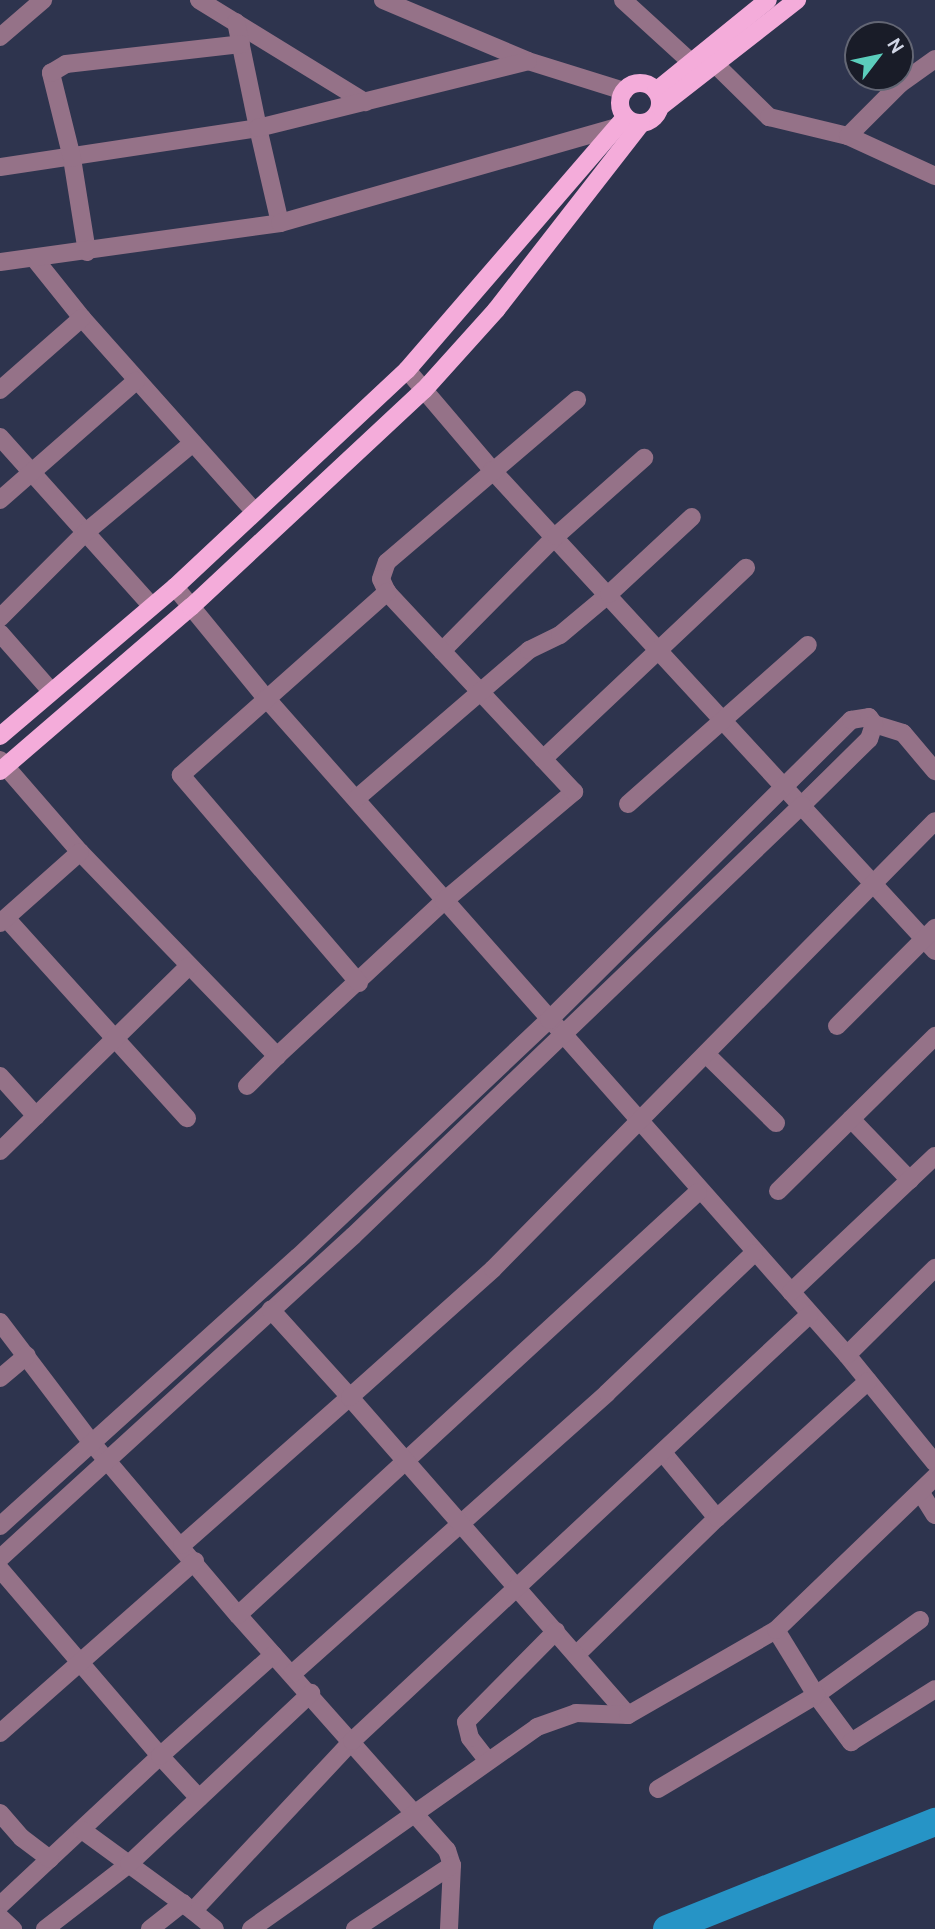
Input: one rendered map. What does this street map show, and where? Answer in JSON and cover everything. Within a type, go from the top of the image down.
[{"type":"main road","points":[[0,736],[175,587],[407,370],[628,123],[650,121],[658,99],[691,62],[768,0]]},
{"type":"main road","points":[[658,99],[715,64],[797,0]]},
{"type":"main road","points":[[628,123],[620,104],[624,91],[644,84],[658,99]]},
{"type":"main road","points":[[2,766],[191,607],[424,390],[522,277],[628,123]]},
{"type":"street","points":[[0,37],[43,0]]},
{"type":"street","points":[[199,0],[365,102]]},
{"type":"street","points":[[383,0],[414,6],[528,61],[624,91]]},
{"type":"street","points":[[623,0],[691,62]]},
{"type":"street","points":[[236,22],[281,223]]},
{"type":"street","points":[[87,253],[72,158],[51,81],[57,68],[241,44]]},
{"type":"street","points":[[848,136],[900,83],[935,59]]},
{"type":"street","points":[[0,167],[258,128],[528,61]]},
{"type":"street","points":[[715,64],[769,117],[848,136],[935,176]]},
{"type":"street","points":[[0,262],[87,253],[281,223],[628,123]]},
{"type":"street","points":[[34,258],[136,381],[255,512]]},
{"type":"street","points":[[0,390],[82,318]]},
{"type":"street","points":[[407,370],[492,470],[556,536],[873,883],[931,939],[837,1026]]},
{"type":"street","points":[[0,500],[136,381]]},
{"type":"street","points":[[247,1086],[444,901],[574,792],[387,592],[381,579],[387,562],[577,400]]},
{"type":"street","points":[[0,437],[151,605]]},
{"type":"street","points":[[0,618],[86,532],[193,443]]},
{"type":"street","points":[[442,651],[556,536],[644,458]]},
{"type":"street","points":[[357,798],[529,650],[560,635],[609,594],[692,517]]},
{"type":"street","points":[[543,759],[746,568]]},
{"type":"street","points":[[175,587],[266,698],[357,798],[698,1192],[847,1355],[935,1463]]},
{"type":"street","points":[[359,983],[181,775],[387,592]]},
{"type":"street","points":[[0,633],[51,691]]},
{"type":"street","points":[[628,804],[808,645]]},
{"type":"street","points":[[0,1526],[549,1020],[851,720],[869,717],[874,724],[903,733],[935,771]]},
{"type":"street","points":[[0,1558],[271,1310],[563,1035],[869,739],[874,724]]},
{"type":"street","points":[[2,766],[80,852],[277,1056]]},
{"type":"street","points":[[182,1545],[494,1269],[935,821]]},
{"type":"street","points":[[80,852],[3,921],[187,1118]]},
{"type":"street","points":[[0,1151],[110,1038],[189,965]]},
{"type":"street","points":[[778,1191],[935,1036]]},
{"type":"street","points":[[707,1055],[776,1123]]},
{"type":"street","points":[[0,1076],[36,1116]]},
{"type":"street","points":[[851,1119],[911,1180]]},
{"type":"street","points":[[791,1292],[911,1180],[932,1164]]},
{"type":"street","points":[[237,1615],[698,1192]]},
{"type":"street","points":[[292,1674],[462,1523],[754,1253]]},
{"type":"street","points":[[847,1355],[935,1268]]},
{"type":"street","points":[[271,1310],[519,1587],[628,1715]]},
{"type":"street","points":[[150,1929],[188,1907],[352,1741],[664,1454],[810,1315]]},
{"type":"street","points":[[0,1322],[92,1443],[182,1545],[237,1615],[272,1656],[311,1693],[416,1811],[447,1850],[452,1865],[449,1929]]},
{"type":"street","points":[[0,1378],[27,1355]]},
{"type":"street","points":[[576,1655],[717,1518],[868,1381]]},
{"type":"street","points":[[664,1454],[717,1518]]},
{"type":"street","points":[[251,1929],[537,1727],[576,1713],[628,1715],[776,1630],[935,1477]]},
{"type":"street","points":[[921,1493],[935,1515]]},
{"type":"street","points":[[0,1733],[79,1660],[195,1561]]},
{"type":"street","points":[[0,1569],[199,1798]]},
{"type":"street","points":[[658,1789],[816,1695],[920,1620]]},
{"type":"street","points":[[776,1630],[816,1695],[851,1742],[935,1689]]},
{"type":"street","points":[[488,1761],[470,1738],[466,1722],[556,1631]]},
{"type":"street","points":[[0,1905],[272,1656]]},
{"type":"street","points":[[45,1929],[130,1864],[311,1693]]},
{"type":"street","points":[[0,1812],[22,1838],[51,1859]]},
{"type":"street","points":[[82,1830],[215,1929]]},
{"type":"street","points":[[355,1929],[452,1865]]},
{"type":"street","points":[[0,1917],[13,1929]]},
{"type":"waterway","points":[[667,1929],[935,1822]]}]
